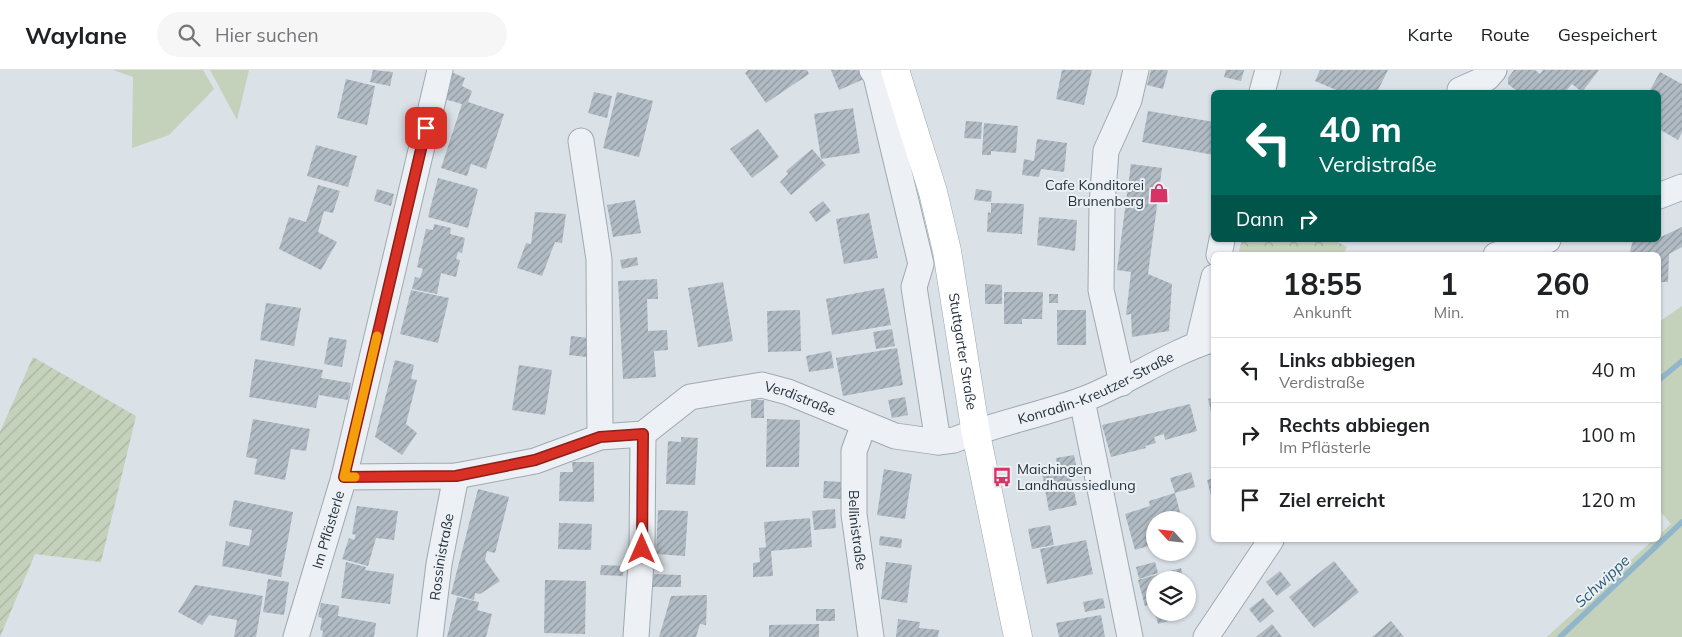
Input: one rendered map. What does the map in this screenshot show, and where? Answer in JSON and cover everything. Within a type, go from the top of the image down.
[{"type":"main road","name":"Stuttgarter Straße","points":[[895,70],[933,192],[947,251],[976,434],[1018,637]]},
{"type":"street","name":"Im Pflästerle","points":[[296,637],[344,477],[440,70]]},
{"type":"street","points":[[872,70],[876,76],[894,147],[921,264],[914,287],[938,442]]},
{"type":"street","points":[[1122,383],[1101,290],[1102,205],[1106,152],[1129,100],[1136,70]]},
{"type":"street","points":[[1263,90],[1268,70]]},
{"type":"street","points":[[1460,90],[1487,78],[1494,70]]},
{"type":"street","points":[[581,140],[599,260],[600,437]]},
{"type":"street","points":[[1661,195],[1682,187]]},
{"type":"street","points":[[1506,252],[1541,242]]},
{"type":"street","points":[[921,264],[932,256],[947,251]]},
{"type":"street","points":[[1206,341],[1211,301]]},
{"type":"street","name":"Konradin-Kreutzer-Straße","points":[[976,434],[1082,400],[1122,383],[1206,341]]},
{"type":"street","name":"Verdistraße","points":[[643,434],[690,397],[762,386],[788,392],[895,436],[938,442],[976,434]]},
{"type":"street","points":[[1082,400],[1130,637]]},
{"type":"street","name":"Bellinistraße","points":[[864,424],[854,451],[854,514],[871,637]]},
{"type":"street","points":[[344,477],[456,476],[535,460],[600,437],[643,434],[642,549],[636,637]]},
{"type":"street","name":"Rossinistraße","points":[[430,637],[439,564],[456,476]]},
{"type":"street","points":[[1206,637],[1270,542]]},
{"type":"green space","points":[[113,70],[203,70],[214,89],[169,135],[132,148],[133,77]]},
{"type":"green space","points":[[210,70],[249,70],[237,120]]},
{"type":"green space","points":[[1241,242],[1338,242],[1347,247],[1344,252],[1239,252]]},
{"type":"green space","points":[[1682,306],[1682,637],[1547,637],[1651,542],[1661,542],[1661,533],[1671,524],[1661,512],[1661,321]]},
{"type":"green space","points":[[33,357],[136,416],[101,562],[35,554],[0,637],[0,432]]},
{"type":"building","points":[[373,70],[393,72],[390,86],[370,82]]},
{"type":"building","points":[[748,70],[807,70],[809,74],[766,103],[745,73]]},
{"type":"building","points":[[831,70],[860,70],[864,79],[839,90]]},
{"type":"building","points":[[1062,70],[1092,70],[1084,105],[1056,99]]},
{"type":"building","points":[[1151,70],[1168,70],[1163,89],[1147,85]]},
{"type":"building","points":[[1226,70],[1244,70],[1241,81],[1224,77]]},
{"type":"building","points":[[1320,70],[1388,70],[1378,90],[1336,90],[1315,81]]},
{"type":"building","points":[[1514,70],[1535,70],[1540,74],[1543,70],[1599,70],[1584,90],[1580,90],[1572,84],[1567,90],[1516,90],[1508,84],[1508,78]]},
{"type":"building","points":[[451,72],[465,78],[462,86],[472,91],[468,102],[504,114],[486,169],[471,164],[467,176],[441,168],[462,104],[444,99]]},
{"type":"building","points":[[1660,72],[1682,84],[1682,132],[1678,140],[1661,130],[1661,90],[1650,90]]},
{"type":"building","points":[[346,79],[375,86],[367,125],[337,118]]},
{"type":"building","points":[[594,92],[612,96],[607,118],[588,113]]},
{"type":"building","points":[[617,92],[653,101],[639,157],[603,148]]},
{"type":"building","points":[[853,108],[860,153],[821,159],[814,114]]},
{"type":"building","points":[[1148,111],[1211,122],[1211,154],[1142,142]]},
{"type":"building","points":[[966,121],[982,122],[981,139],[964,138]]},
{"type":"building","points":[[984,123],[1018,126],[1016,153],[991,151],[991,155],[982,155]]},
{"type":"building","points":[[758,129],[779,157],[752,178],[730,149]]},
{"type":"building","points":[[1037,139],[1067,143],[1064,172],[1041,169],[1039,177],[1022,175],[1024,159],[1034,161]]},
{"type":"building","points":[[316,145],[357,156],[348,187],[307,176]]},
{"type":"building","points":[[812,149],[826,165],[791,195],[780,182],[788,174],[786,171]]},
{"type":"building","points":[[1131,164],[1162,168],[1148,274],[1172,284],[1169,331],[1132,337],[1131,314],[1126,315],[1131,272],[1117,270]]},
{"type":"building","points":[[438,178],[478,189],[468,228],[428,217]]},
{"type":"building","points":[[318,185],[340,191],[333,213],[324,211],[318,232],[337,242],[321,270],[279,249],[289,217],[306,222]]},
{"type":"building","points":[[377,189],[394,194],[391,206],[374,201]]},
{"type":"building","points":[[976,189],[992,191],[991,202],[974,200]]},
{"type":"building","points":[[635,200],[641,233],[613,237],[607,205]]},
{"type":"building","points":[[823,201],[831,211],[816,222],[809,212]]},
{"type":"building","points":[[991,203],[1024,204],[1022,234],[987,232],[988,212],[991,213]]},
{"type":"building","points":[[535,212],[566,214],[562,243],[555,242],[542,276],[517,268],[526,243],[531,244]]},
{"type":"building","points":[[869,213],[878,258],[844,264],[836,219]]},
{"type":"building","points":[[1039,217],[1077,220],[1075,251],[1037,245]]},
{"type":"building","points":[[434,224],[451,228],[450,234],[465,238],[462,253],[458,252],[456,259],[460,260],[456,277],[441,273],[437,294],[412,289],[415,277],[420,278],[423,269],[417,267],[426,229],[433,230]]},
{"type":"building","points":[[1682,227],[1682,247],[1669,254],[1668,282],[1661,282],[1661,252],[1630,252],[1632,242],[1661,242],[1661,237]]},
{"type":"building","points":[[637,257],[638,265],[622,269],[620,260]]},
{"type":"building","points":[[657,279],[658,299],[647,299],[648,331],[667,330],[668,350],[654,351],[656,377],[623,379],[618,281]]},
{"type":"building","points":[[723,282],[733,341],[698,347],[688,288]]},
{"type":"building","points":[[985,284],[1002,285],[1002,304],[985,304]]},
{"type":"building","points":[[884,288],[891,325],[832,335],[826,299]]},
{"type":"building","points":[[411,290],[449,298],[438,343],[400,334]]},
{"type":"building","points":[[1004,292],[1043,292],[1042,319],[1022,319],[1022,324],[1004,324]]},
{"type":"building","points":[[1049,294],[1058,294],[1058,303],[1049,303]]},
{"type":"building","points":[[266,303],[301,308],[294,346],[260,340]]},
{"type":"building","points":[[800,310],[801,351],[768,352],[767,311]]},
{"type":"building","points":[[1057,310],[1086,310],[1086,345],[1057,345]]},
{"type":"building","points":[[892,329],[895,346],[876,349],[873,332]]},
{"type":"building","points":[[571,336],[589,338],[587,357],[569,355]]},
{"type":"building","points":[[329,337],[347,340],[342,367],[324,364]]},
{"type":"building","points":[[897,348],[903,385],[843,396],[836,358]]},
{"type":"building","points":[[831,351],[834,368],[809,372],[806,356]]},
{"type":"building","points":[[255,359],[323,370],[321,378],[351,383],[348,400],[319,395],[320,389],[316,408],[249,397]]},
{"type":"building","points":[[395,360],[414,365],[411,379],[417,380],[406,424],[417,433],[402,455],[375,437]]},
{"type":"building","points":[[519,365],[552,370],[545,415],[512,410]]},
{"type":"building","points":[[905,397],[908,415],[892,418],[888,400]]},
{"type":"building","points":[[1211,398],[1211,412],[1208,399]]},
{"type":"building","points":[[751,400],[764,400],[764,418],[751,418]]},
{"type":"building","points":[[1190,404],[1197,431],[1165,440],[1164,434],[1154,437],[1156,443],[1145,446],[1146,448],[1111,457],[1102,425]]},
{"type":"building","points":[[253,419],[310,429],[306,451],[291,449],[285,480],[254,474],[257,459],[246,457]]},
{"type":"building","points":[[767,419],[800,420],[799,467],[766,467]]},
{"type":"building","points":[[681,437],[698,438],[695,485],[666,484],[668,441],[681,442]]},
{"type":"building","points":[[1074,455],[1076,465],[1058,469],[1056,458]]},
{"type":"building","points":[[572,462],[594,462],[594,502],[559,501],[560,472],[573,472]]},
{"type":"building","points":[[1069,468],[1077,505],[1049,511],[1042,473]]},
{"type":"building","points":[[884,469],[912,474],[905,519],[877,515]]},
{"type":"building","points":[[1191,472],[1195,487],[1175,493],[1170,478]]},
{"type":"building","points":[[1211,479],[1211,495],[1207,480]]},
{"type":"building","points":[[824,481],[842,482],[841,499],[823,498]]},
{"type":"building","points":[[478,489],[509,497],[495,553],[487,551],[485,560],[500,581],[480,594],[475,593],[474,600],[451,594]]},
{"type":"building","points":[[1175,493],[1180,511],[1146,511],[1146,547],[1135,550],[1125,514],[1150,506],[1149,501]]},
{"type":"building","points":[[234,500],[293,512],[281,577],[222,566],[226,541],[249,546],[252,530],[229,526]]},
{"type":"building","points":[[357,506],[398,511],[394,540],[376,538],[368,566],[342,559],[349,538],[354,540],[356,535],[352,534]]},
{"type":"building","points":[[835,509],[836,528],[814,530],[812,511]]},
{"type":"building","points":[[658,510],[688,511],[685,556],[656,554]]},
{"type":"building","points":[[810,518],[812,547],[771,551],[773,576],[753,577],[753,563],[760,562],[759,548],[766,547],[764,522]]},
{"type":"building","points":[[559,523],[592,524],[591,550],[558,549]]},
{"type":"building","points":[[1050,525],[1054,545],[1032,549],[1028,529]]},
{"type":"building","points":[[880,536],[902,539],[901,548],[879,545]]},
{"type":"building","points":[[1086,540],[1093,574],[1047,584],[1040,549]]},
{"type":"building","points":[[1334,561],[1359,592],[1314,628],[1289,597]]},
{"type":"building","points":[[346,562],[366,567],[365,570],[394,574],[390,604],[341,598]]},
{"type":"building","points":[[886,562],[912,565],[907,603],[881,599]]},
{"type":"building","points":[[1155,562],[1157,571],[1146,571],[1146,577],[1139,579],[1136,567]]},
{"type":"building","points":[[601,565],[624,566],[623,576],[600,575]]},
{"type":"building","points":[[1181,568],[1182,571],[1170,571]]},
{"type":"building","points":[[1280,571],[1291,585],[1277,596],[1266,582]]},
{"type":"building","points":[[651,574],[681,575],[681,587],[650,587]]},
{"type":"building","points":[[1146,578],[1146,606],[1145,606],[1138,580]]},
{"type":"building","points":[[268,579],[289,582],[284,615],[263,612]]},
{"type":"building","points":[[545,580],[586,581],[585,634],[544,633]]},
{"type":"building","points":[[195,585],[263,596],[256,637],[234,637],[237,620],[209,615],[202,625],[178,612]]},
{"type":"building","points":[[707,595],[706,625],[700,624],[696,637],[659,637],[671,596]]},
{"type":"building","points":[[457,597],[479,602],[477,610],[492,614],[486,637],[447,637]]},
{"type":"building","points":[[1103,598],[1105,608],[1085,612],[1083,602]]},
{"type":"building","points":[[1263,598],[1274,611],[1260,623],[1249,609]]},
{"type":"building","points":[[321,603],[339,606],[338,616],[376,623],[374,637],[322,637],[323,631],[320,630],[322,618],[318,617]]},
{"type":"building","points":[[816,609],[835,609],[835,621],[816,621]]},
{"type":"building","points":[[1101,615],[1105,637],[1059,637],[1056,623]]},
{"type":"building","points":[[898,619],[920,622],[919,628],[939,630],[938,637],[896,637]]},
{"type":"building","points":[[1157,621],[1168,621],[1158,624]]},
{"type":"building","points":[[1391,621],[1404,637],[1372,637]]},
{"type":"building","points":[[819,624],[819,637],[769,637],[769,625]]},
{"type":"building","points":[[1272,624],[1282,637],[1256,637]]},
{"type":"waterway","points":[[1661,378],[1682,361]]},
{"type":"waterway","name":"Schwippe","points":[[1661,542],[1682,522]]},
{"type":"waterway","name":"Schwippe","points":[[1560,637],[1661,542]]},
{"type":"slow traffic","points":[[355,477],[344,477],[377,336]]},
{"type":"place","name":"Cafe Konditorei Brunenberg","points":[[1159,193]]},
{"type":"place","name":"Maichingen Landhaussiedlung","points":[[1002,477]]},
{"type":"route","points":[[426,128],[344,477],[456,476],[535,460],[600,437],[643,434],[642,549]]}]
